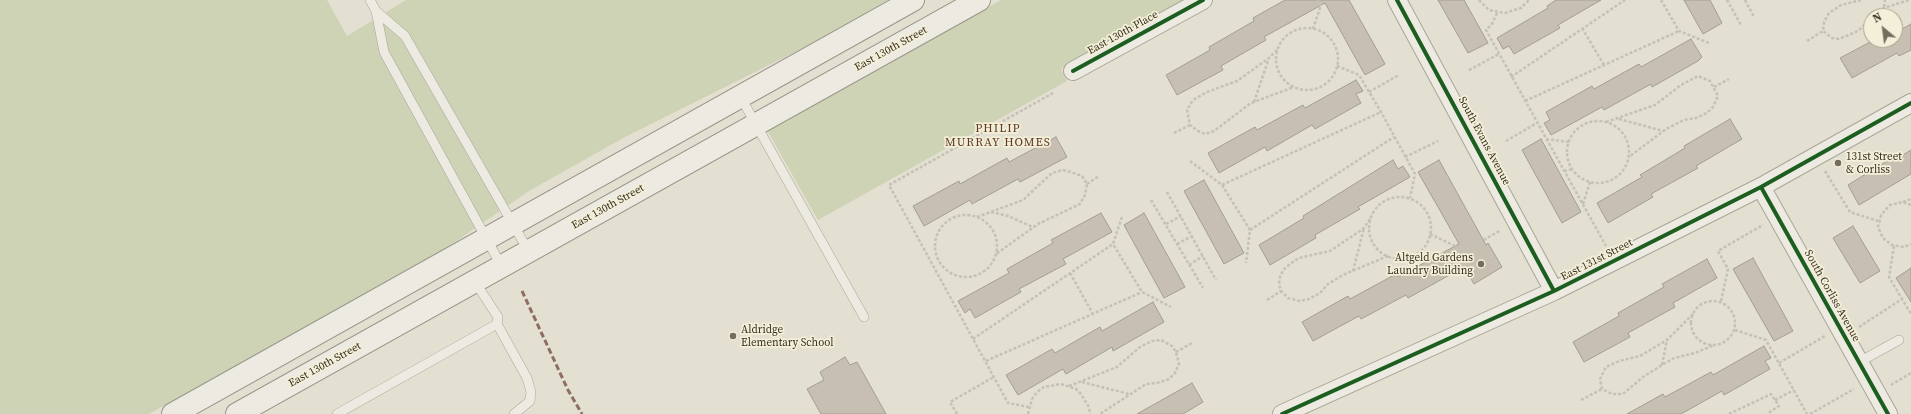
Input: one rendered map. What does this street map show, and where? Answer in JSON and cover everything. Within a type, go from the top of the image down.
[{"type":"main road","points":[[172,414],[913,0]]},
{"type":"main road","name":"East 130th Street","points":[[237,414],[979,0]]},
{"type":"street","name":"East 130th Place","points":[[1073,71],[1203,0]]},
{"type":"street","name":"South Evans Avenue","points":[[1397,0],[1554,291]]},
{"type":"street","name":"East 131st Street","points":[[1282,414],[1554,291],[1761,187],[1911,103]]},
{"type":"street","name":"South Corliss Avenue","points":[[1761,187],[1888,414]]},
{"type":"lane","points":[[370,0],[376,11],[384,52],[502,267]]},
{"type":"lane","points":[[376,11],[405,36],[529,252]]},
{"type":"lane","points":[[740,96],[864,316]]},
{"type":"lane","points":[[475,282],[498,316],[497,324],[524,373],[531,392],[530,401],[514,414]]},
{"type":"lane","points":[[337,414],[497,324]]},
{"type":"lane","points":[[1859,362],[1899,340]]},
{"type":"path","points":[[1313,29],[1321,5],[1318,0]]},
{"type":"path","points":[[1479,0],[1489,10],[1497,13],[1513,12],[1521,8],[1529,0]]},
{"type":"path","points":[[1512,77],[1625,0]]},
{"type":"path","points":[[1661,0],[1679,31],[1709,43]]},
{"type":"path","points":[[1727,0],[1741,25]]},
{"type":"path","points":[[1745,0],[1754,17]]},
{"type":"path","points":[[1823,31],[1824,22],[1829,13],[1841,6],[1861,0]]},
{"type":"path","points":[[1885,0],[1884,8],[1909,0]]},
{"type":"path","points":[[1497,13],[1492,24],[1486,30],[1606,247]]},
{"type":"path","points":[[1823,31],[1832,38],[1839,39],[1858,31],[1863,26]]},
{"type":"path","points":[[1305,28],[1313,29],[1326,34],[1335,46],[1338,59],[1336,66],[1330,80],[1317,88],[1302,89],[1294,87],[1282,78],[1278,72],[1276,57],[1277,50],[1280,43],[1291,32],[1305,28]]},
{"type":"path","points":[[1582,28],[1604,64]]},
{"type":"path","points":[[1525,101],[1679,31]]},
{"type":"path","points":[[1807,41],[1823,31]]},
{"type":"path","points":[[1277,50],[1269,58],[1237,81],[1207,92],[1193,100],[1187,110],[1190,125],[1205,134],[1214,131],[1254,102],[1294,87]]},
{"type":"path","points":[[1469,70],[1499,54]]},
{"type":"path","points":[[1254,102],[1269,58]]},
{"type":"path","points":[[1336,66],[1359,74],[1370,92],[1415,174],[1410,198]]},
{"type":"path","points":[[1370,92],[1399,75]]},
{"type":"path","points":[[1606,122],[1655,105],[1681,85],[1698,76],[1710,81],[1714,87],[1718,96],[1713,107],[1707,113],[1696,118],[1684,120],[1663,131],[1629,157]]},
{"type":"path","points":[[1714,87],[1729,79]]},
{"type":"path","points":[[1029,407],[1008,403],[889,185],[1053,93]]},
{"type":"path","points":[[1222,184],[1381,112]]},
{"type":"path","points":[[1618,118],[1663,131]]},
{"type":"path","points":[[1597,121],[1606,122],[1614,125],[1622,131],[1629,148],[1629,157],[1623,170],[1618,176],[1605,182],[1590,182],[1577,175],[1573,169],[1568,156],[1569,142],[1573,134],[1584,125],[1597,121]]},
{"type":"path","points":[[1506,141],[1537,123]]},
{"type":"path","points":[[1174,133],[1190,125]]},
{"type":"path","points":[[1250,230],[1394,137]]},
{"type":"path","points":[[1546,139],[1569,142]]},
{"type":"path","points":[[1405,157],[1438,141]]},
{"type":"path","points":[[1190,161],[1222,184],[1250,230],[1246,263]]},
{"type":"path","points":[[1823,167],[1850,212],[1878,221]]},
{"type":"path","points":[[1564,171],[1573,169]]},
{"type":"path","points":[[977,217],[989,225],[994,231],[997,246],[996,254],[988,268],[982,273],[966,277],[950,272],[939,260],[936,249],[937,236],[946,223],[960,216],[977,217],[1023,200],[1052,173],[1063,170],[1071,172],[1082,176],[1087,184],[1085,195],[1080,204],[1034,227],[996,254]]},
{"type":"path","points":[[1087,184],[1099,176]]},
{"type":"path","points":[[1583,204],[1590,182]]},
{"type":"path","points":[[1167,192],[1216,280]]},
{"type":"path","points":[[1370,219],[1369,234],[1372,241],[1381,252],[1395,258],[1412,256],[1425,246],[1430,234],[1428,214],[1417,202],[1410,198],[1394,198],[1386,200],[1376,208],[1365,226],[1330,251],[1299,258],[1282,270],[1279,284],[1281,292],[1288,298],[1300,301],[1309,300],[1320,293],[1328,284],[1353,271],[1388,256]]},
{"type":"path","points":[[1911,199],[1896,202],[1884,209],[1878,221],[1878,227],[1883,238],[1894,246],[1904,247],[1911,244]]},
{"type":"path","points":[[1152,200],[1203,288]]},
{"type":"path","points":[[1902,202],[1911,205]]},
{"type":"path","points":[[990,212],[1008,216],[1034,227]]},
{"type":"path","points":[[1166,224],[1181,216]]},
{"type":"path","points":[[973,339],[1113,244],[1122,217]]},
{"type":"path","points":[[1721,301],[1728,269],[1718,251],[1763,225]]},
{"type":"path","points":[[1353,271],[1365,226]]},
{"type":"path","points":[[1430,234],[1455,246],[1459,254],[1503,229]]},
{"type":"path","points":[[1177,244],[1192,236]]},
{"type":"path","points":[[1113,244],[1142,292],[1171,307]]},
{"type":"path","points":[[1894,246],[1889,277],[1911,314]]},
{"type":"path","points":[[1189,265],[1203,256]]},
{"type":"path","points":[[932,264],[939,260]]},
{"type":"path","points":[[1070,273],[1093,314]]},
{"type":"path","points":[[986,361],[1142,292]]},
{"type":"path","points":[[1267,300],[1281,292]]},
{"type":"path","points":[[1857,329],[1902,299]]},
{"type":"path","points":[[1707,301],[1721,301],[1734,313],[1736,324],[1727,341],[1696,353],[1674,358],[1643,377],[1623,394],[1612,394],[1602,388],[1600,379],[1606,367],[1619,361],[1640,356],[1667,340],[1701,304],[1707,301]]},
{"type":"path","points":[[1693,314],[1691,321],[1695,336],[1700,341],[1714,345]]},
{"type":"path","points":[[1734,330],[1766,340],[1807,414]]},
{"type":"path","points":[[1779,362],[1825,336]]},
{"type":"path","points":[[1069,386],[1117,367],[1140,347],[1152,341],[1161,340],[1167,342],[1176,352],[1178,358],[1178,367],[1169,379],[1157,383],[1146,384],[1100,414]]},
{"type":"path","points":[[1662,365],[1667,340]]},
{"type":"path","points":[[1176,352],[1192,343]]},
{"type":"path","points":[[1889,386],[1911,372]]},
{"type":"path","points":[[957,414],[950,402],[994,377]]},
{"type":"path","points":[[1082,382],[1129,394]]},
{"type":"path","points":[[1028,414],[1032,399],[1044,387],[1061,384],[1069,386],[1081,394],[1089,407],[1090,414]]},
{"type":"path","points":[[1581,400],[1602,388]]},
{"type":"path","points":[[1810,414],[1854,389]]},
{"type":"path","points":[[1775,400],[1794,390]]},
{"type":"path","points":[[1729,414],[1771,394],[1779,406],[1767,414]]},
{"type":"green space","points":[[0,0],[327,0],[347,36],[406,0],[888,0],[805,47],[625,137],[529,191],[445,249],[149,414],[0,414]]},
{"type":"green space","points":[[1001,0],[1185,0],[1061,69],[1067,81],[818,220],[767,130]]},
{"type":"building","points":[[1285,0],[1349,0],[1385,64],[1365,75],[1325,3],[1264,37],[1266,40],[1221,66],[1223,70],[1177,95],[1166,75],[1210,50],[1209,47],[1254,21],[1253,18]]},
{"type":"building","points":[[1438,0],[1464,0],[1488,43],[1468,53]]},
{"type":"building","points":[[1556,0],[1601,0],[1558,25],[1560,28],[1514,54],[1509,46],[1503,49],[1497,38],[1548,8],[1547,6]]},
{"type":"building","points":[[1684,0],[1710,0],[1722,23],[1703,34]]},
{"type":"building","points":[[1911,24],[1911,50],[1899,56],[1897,53],[1852,78],[1840,58],[1863,46],[1863,48],[1903,48],[1903,28]]},
{"type":"building","points":[[1691,39],[1702,57],[1698,61],[1652,87],[1651,84],[1604,110],[1602,107],[1551,135],[1544,123],[1550,120],[1546,112],[1592,86],[1594,89],[1639,64],[1641,67]]},
{"type":"building","points":[[1356,80],[1363,91],[1356,94],[1361,103],[1315,129],[1312,125],[1267,151],[1265,147],[1219,173],[1208,153],[1255,127],[1257,130],[1303,105],[1305,108]]},
{"type":"building","points":[[1730,119],[1742,139],[1696,166],[1698,168],[1651,194],[1653,197],[1608,223],[1597,203],[1642,177],[1640,175],[1685,148],[1684,146]]},
{"type":"building","points":[[1056,137],[1067,157],[1020,182],[1018,179],[972,204],[970,200],[924,226],[913,206],[959,181],[960,184],[1007,158],[1009,162]]},
{"type":"building","points":[[1541,139],[1581,212],[1562,223],[1522,150]]},
{"type":"building","points":[[1911,150],[1911,174],[1859,205],[1848,185],[1892,158],[1893,161]]},
{"type":"building","points":[[1393,160],[1398,169],[1403,166],[1410,177],[1358,207],[1360,209],[1315,235],[1316,238],[1270,265],[1259,245],[1304,218],[1303,216]]},
{"type":"building","points":[[1439,160],[1486,245],[1488,243],[1502,267],[1474,284],[1464,267],[1408,298],[1406,295],[1361,319],[1359,316],[1313,341],[1302,322],[1348,296],[1350,299],[1396,274],[1398,277],[1459,244],[1418,172]]},
{"type":"building","points":[[1204,180],[1244,253],[1224,264],[1184,191]]},
{"type":"building","points":[[1101,213],[1112,232],[1063,259],[1066,264],[1019,289],[1021,292],[975,318],[970,309],[965,313],[958,301],[1009,273],[1007,269],[1053,243],[1051,240]]},
{"type":"building","points":[[1144,213],[1185,287],[1164,298],[1124,225]]},
{"type":"building","points":[[1853,226],[1880,271],[1860,283],[1833,238]]},
{"type":"building","points":[[1753,258],[1793,331],[1774,341],[1733,269]]},
{"type":"building","points":[[1707,259],[1717,278],[1673,303],[1675,307],[1628,333],[1630,337],[1584,362],[1573,342],[1619,316],[1618,313],[1664,287],[1662,284]]},
{"type":"building","points":[[1911,268],[1911,302],[1896,278]]},
{"type":"building","points":[[1153,302],[1164,322],[1113,351],[1112,347],[1066,374],[1063,369],[1018,395],[1006,375],[1052,349],[1055,353],[1100,327],[1102,331]]},
{"type":"building","points":[[1764,346],[1771,358],[1765,361],[1770,369],[1724,395],[1722,391],[1681,414],[1627,414],[1663,394],[1665,397],[1711,372],[1713,375]]},
{"type":"building","points":[[845,357],[850,365],[857,362],[886,414],[821,414],[807,389],[824,380],[820,372]]},
{"type":"building","points":[[1192,383],[1203,402],[1183,414],[1137,414]]},
{"type":"marked path","points":[[522,291],[568,390],[582,414]]},
{"type":"cycle path","points":[[1073,71],[1203,0]]},
{"type":"cycle path","points":[[1397,0],[1554,291]]},
{"type":"cycle path","points":[[1282,414],[1554,291],[1761,187],[1911,103]]},
{"type":"cycle path","points":[[1761,187],[1888,414]]},
{"type":"place","name":"131st Street & Corliss","points":[[1838,163]]},
{"type":"place","name":"Altgeld Gardens Laundry Building","points":[[1481,264]]},
{"type":"place","name":"Aldridge Elementary School","points":[[733,336]]},
{"type":"district","name":"PHILIP MURRAY HOMES","points":[[998,136]]}]
